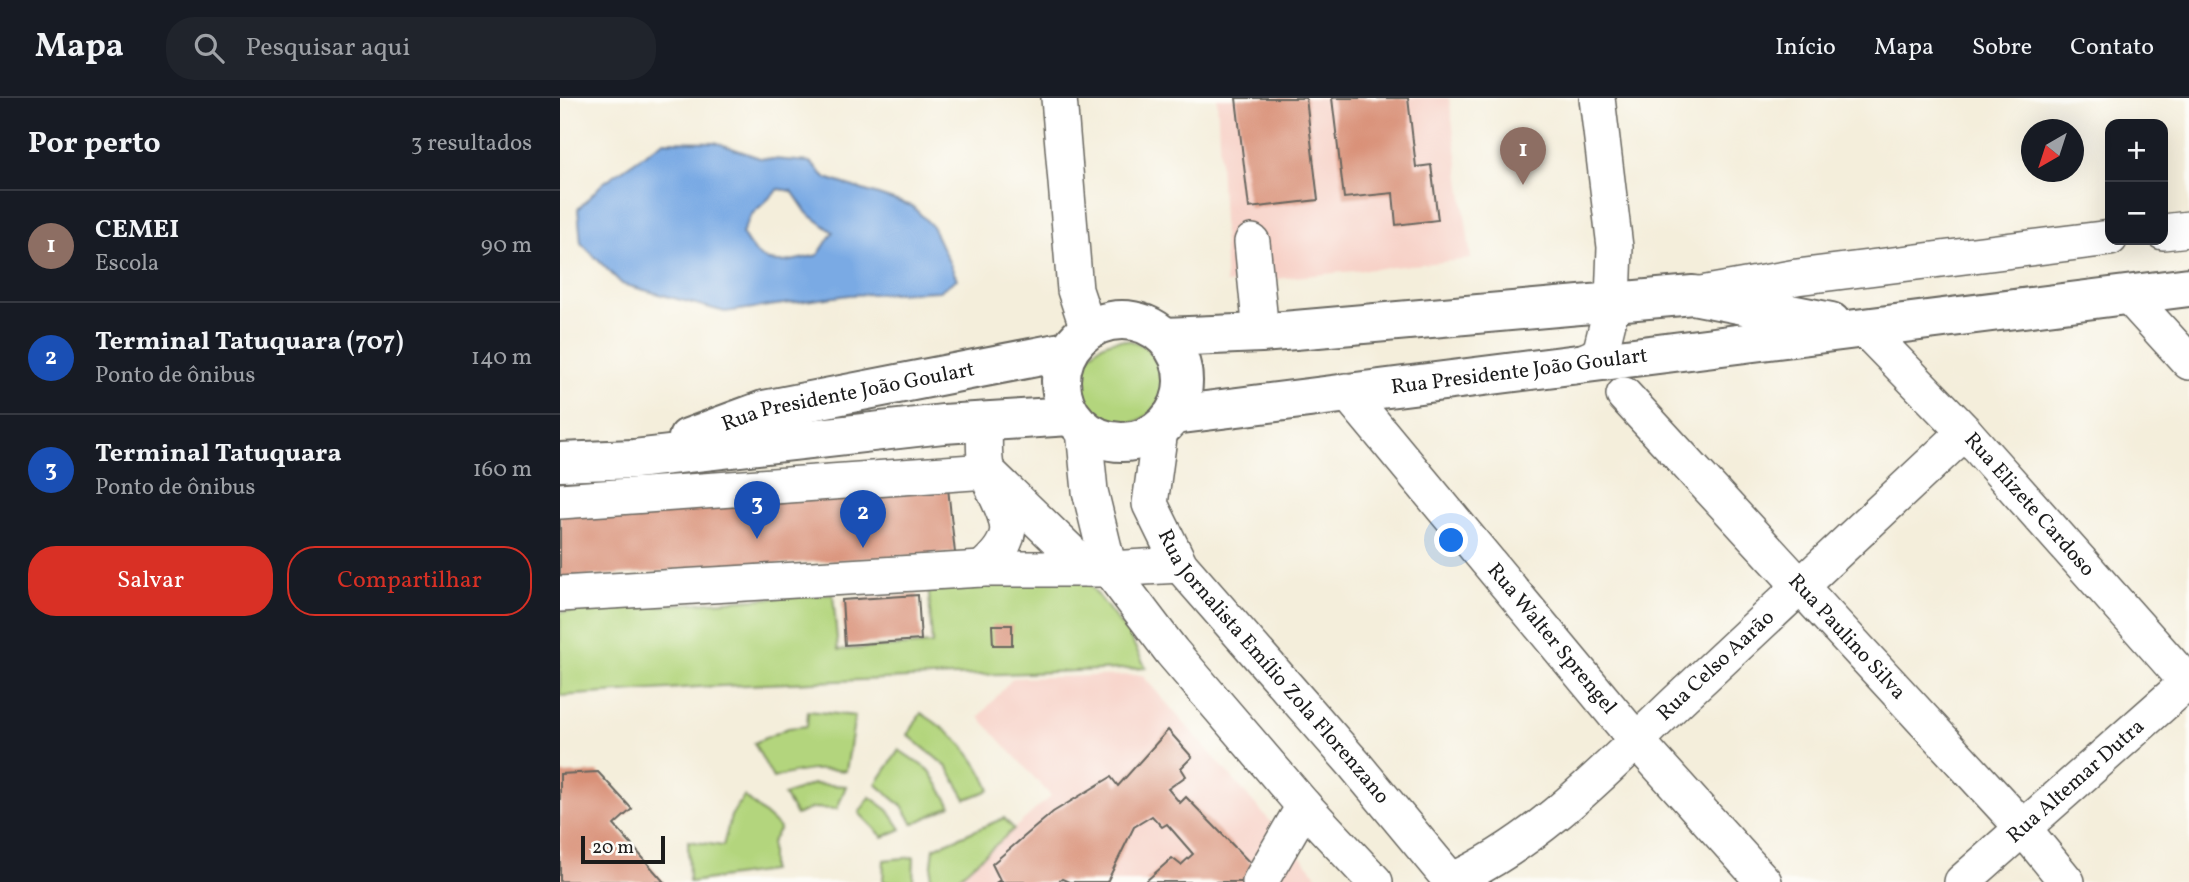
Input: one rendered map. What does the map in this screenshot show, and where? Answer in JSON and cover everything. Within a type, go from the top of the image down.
[{"type":"main road","name":"Rua Presidente João Goulart","points":[[560,462],[634,459],[943,424],[984,422],[1077,423],[1102,440],[1122,443],[1142,440],[1167,423],[1346,391],[1574,366],[2189,287]]},
{"type":"main road","name":"Rua Presidente João Goulart","points":[[634,459],[764,410],[1078,340],[1107,321],[1127,320],[1147,325],[1164,337],[1261,333],[1693,295],[1864,328]]},
{"type":"main road","points":[[1164,337],[1177,354],[1183,374],[1182,395],[1167,423]]},
{"type":"main road","points":[[1077,423],[1063,401],[1060,384],[1078,340]]},
{"type":"street","points":[[1059,98],[1078,340]]},
{"type":"street","points":[[1574,366],[1594,357],[1601,350],[1613,301],[1615,247],[1597,98]]},
{"type":"street","points":[[2168,231],[2189,229]]},
{"type":"street","name":"Rua Presidente João Goulart","points":[[1693,295],[1797,277],[2105,240]]},
{"type":"street","points":[[1252,242],[1261,333]]},
{"type":"street","points":[[2128,295],[2189,362]]},
{"type":"street","name":"Rua Elizete Cardoso","points":[[1864,328],[1965,432],[2189,683]]},
{"type":"street","name":"Rua Walter Sprengel","points":[[1346,391],[1636,740],[1764,882]]},
{"type":"street","name":"Rua Paulino Silva","points":[[1624,395],[2023,828],[2067,882]]},
{"type":"street","points":[[982,569],[996,557],[1007,536],[1007,512],[987,471],[984,422]]},
{"type":"street","points":[[1077,423],[1090,491],[1099,569]]},
{"type":"street","name":"Rua Jornalista Emílio Zola Florenzano","points":[[1167,423],[1150,504],[1180,565],[1355,765],[1452,882]]},
{"type":"street","name":"Rua Celso Aarão","points":[[1452,882],[1487,865],[1518,845],[1636,740],[1965,432]]},
{"type":"street","points":[[560,501],[987,471],[1099,569],[1304,806],[1375,882]]},
{"type":"street","points":[[560,594],[982,569],[1099,569],[1180,565]]},
{"type":"street","name":"Rua Altemar Dutra","points":[[1962,882],[2189,683]]},
{"type":"street","points":[[1260,882],[1304,806]]},
{"type":"shaded area","points":[[1217,98],[1449,98],[1471,259],[1226,284]]},
{"type":"shaded area","points":[[1142,675],[1317,875],[1309,882],[953,882],[1051,796],[979,717],[1013,678]]},
{"type":"green space","points":[[1122,340],[1145,347],[1157,359],[1164,382],[1157,405],[1145,417],[1122,424],[1099,417],[1087,405],[1080,382],[1087,359],[1099,347]]},
{"type":"green space","points":[[1084,577],[1130,637],[1146,668],[698,687],[560,696],[560,612],[833,594],[838,650],[932,644],[928,578]]},
{"type":"green space","points":[[808,711],[855,716],[846,771],[810,770],[773,778],[754,743],[788,728],[807,726]]},
{"type":"green space","points":[[921,713],[963,746],[978,766],[990,790],[966,799],[948,768],[908,735]]},
{"type":"green space","points":[[899,750],[930,771],[951,806],[913,824],[903,807],[876,784]]},
{"type":"green space","points":[[813,784],[846,786],[837,809],[813,808],[796,815],[784,795]]},
{"type":"green space","points":[[744,796],[780,828],[771,843],[771,871],[689,882],[688,841],[723,846],[731,816]]},
{"type":"green space","points":[[870,797],[888,810],[901,829],[883,837],[859,813]]},
{"type":"green space","points":[[1004,818],[1014,829],[953,882],[930,882],[934,848]]},
{"type":"green space","points":[[914,857],[913,882],[883,882],[884,860]]},
{"type":"water","points":[[664,141],[715,142],[760,158],[810,162],[826,178],[912,206],[932,226],[957,279],[939,291],[849,295],[725,312],[622,284],[581,243],[578,209],[603,183]],"holes":[[[779,189],[792,191],[807,213],[833,232],[818,255],[774,262],[757,254],[742,233],[751,215]]]},
{"type":"building","points":[[1236,98],[1306,98],[1318,200],[1249,208]]},
{"type":"building","points":[[1332,98],[1408,98],[1416,167],[1431,165],[1438,220],[1396,225],[1393,193],[1344,198]]},
{"type":"building","points":[[948,488],[955,553],[560,578],[560,513]]},
{"type":"building","points":[[918,595],[921,640],[845,645],[842,600]]},
{"type":"building","points":[[992,625],[1012,625],[1012,645],[993,645]]},
{"type":"building","points":[[1168,730],[1192,757],[1181,768],[1186,776],[1168,789],[1180,803],[1186,797],[1256,869],[1241,882],[1145,882],[1172,858],[1181,865],[1193,854],[1167,824],[1162,827],[1152,816],[1134,827],[1107,882],[1069,882],[1062,879],[1058,882],[997,882],[1000,880],[992,864],[1053,812],[1111,777],[1118,786]]},
{"type":"building","points":[[598,772],[632,809],[614,825],[664,882],[560,881],[560,774]]},
{"type":"place","name":"CEMEI","points":[[1523,185]]},
{"type":"place","name":"Terminal Tatuquara","points":[[757,539]]},
{"type":"place","name":"Terminal Tatuquara (707)","points":[[863,548]]}]
